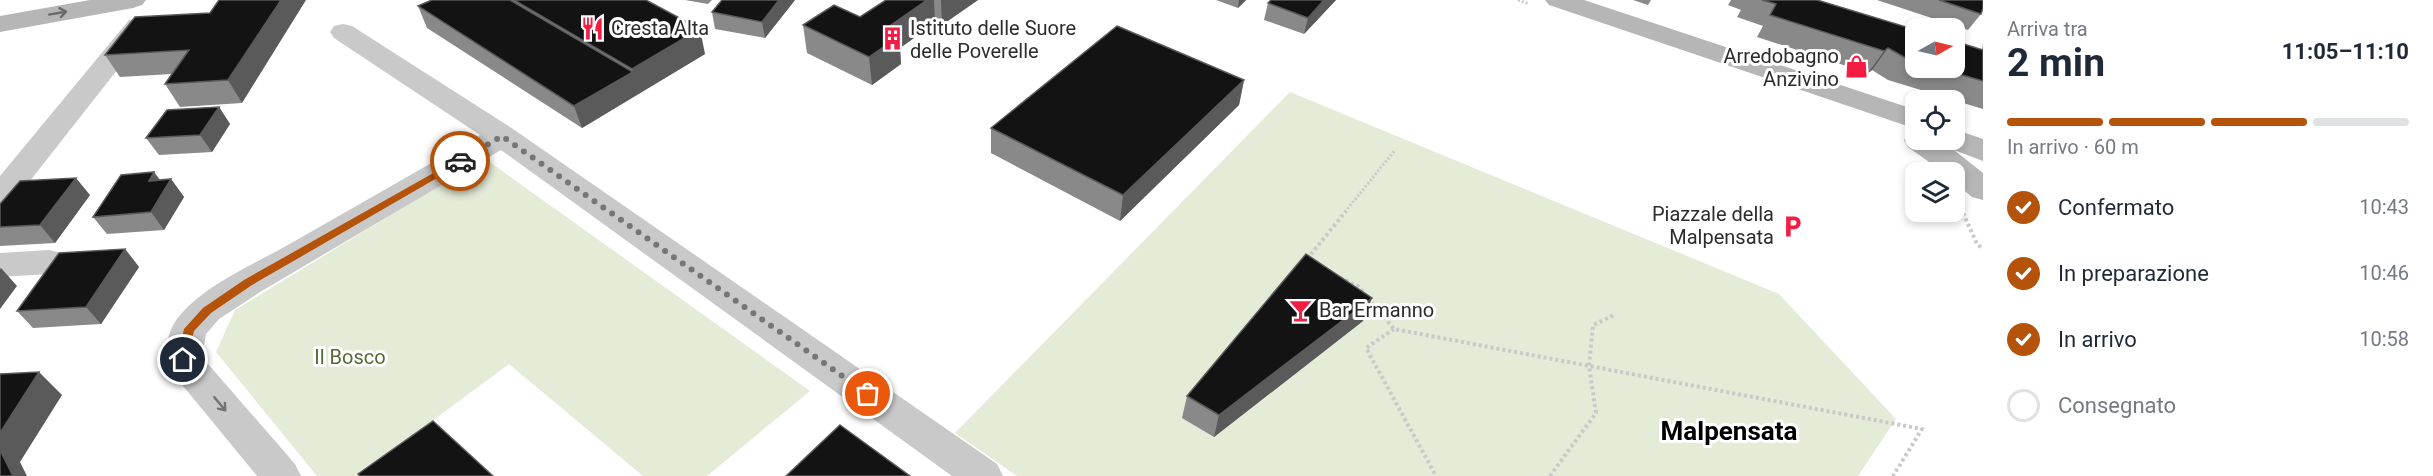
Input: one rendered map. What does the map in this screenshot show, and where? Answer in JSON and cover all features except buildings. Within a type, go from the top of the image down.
[{"type":"street","points":[[0,4],[20,0]]},
{"type":"street","points":[[1558,0],[1845,94],[1905,116]]},
{"type":"street","points":[[0,24],[135,13]]},
{"type":"street","points":[[0,197],[135,13]]},
{"type":"street","points":[[343,32],[502,136],[983,476]]},
{"type":"street","points":[[1845,94],[1905,130]]},
{"type":"street","points":[[281,476],[183,360],[189,329],[207,310],[248,283],[502,136]]},
{"type":"street","points":[[1965,143],[1983,151]]},
{"type":"street","points":[[1929,150],[1971,197]]},
{"type":"street","points":[[0,265],[49,262]]},
{"type":"path","points":[[1304,263],[1395,150]]},
{"type":"path","points":[[1971,197],[1977,244],[1983,249]]},
{"type":"path","points":[[1337,276],[1358,286],[1394,329],[1922,429],[1893,476]]},
{"type":"path","points":[[1550,476],[1596,413],[1589,366],[1593,325],[1614,315]]},
{"type":"path","points":[[1394,329],[1366,348],[1436,476]]},
{"type":"green space","points":[[1290,92],[1779,294],[1896,419],[1858,476],[1017,476],[955,433]]},
{"type":"green space","name":"Il Bosco","points":[[484,158],[810,391],[707,476],[643,476],[509,364],[358,476],[317,476],[216,352],[235,310]]},
{"type":"way so far","points":[[460,161],[502,136],[868,394]]},
{"type":"place","name":"Cresta Alta","points":[[593,28]]},
{"type":"place","name":"Istituto delle Suore delle Poverelle","points":[[892,39]]},
{"type":"place","name":"Arredobagno Anzivino","points":[[1857,67]]},
{"type":"place","name":"Piazzale della Malpensata","points":[[1792,226]]},
{"type":"place","name":"Bar Ermanno","points":[[1301,310]]},
{"type":"district","name":"Malpensata","points":[[1729,431]]},
{"type":"route","points":[[183,360],[189,329],[207,310],[248,283],[460,161]]}]
